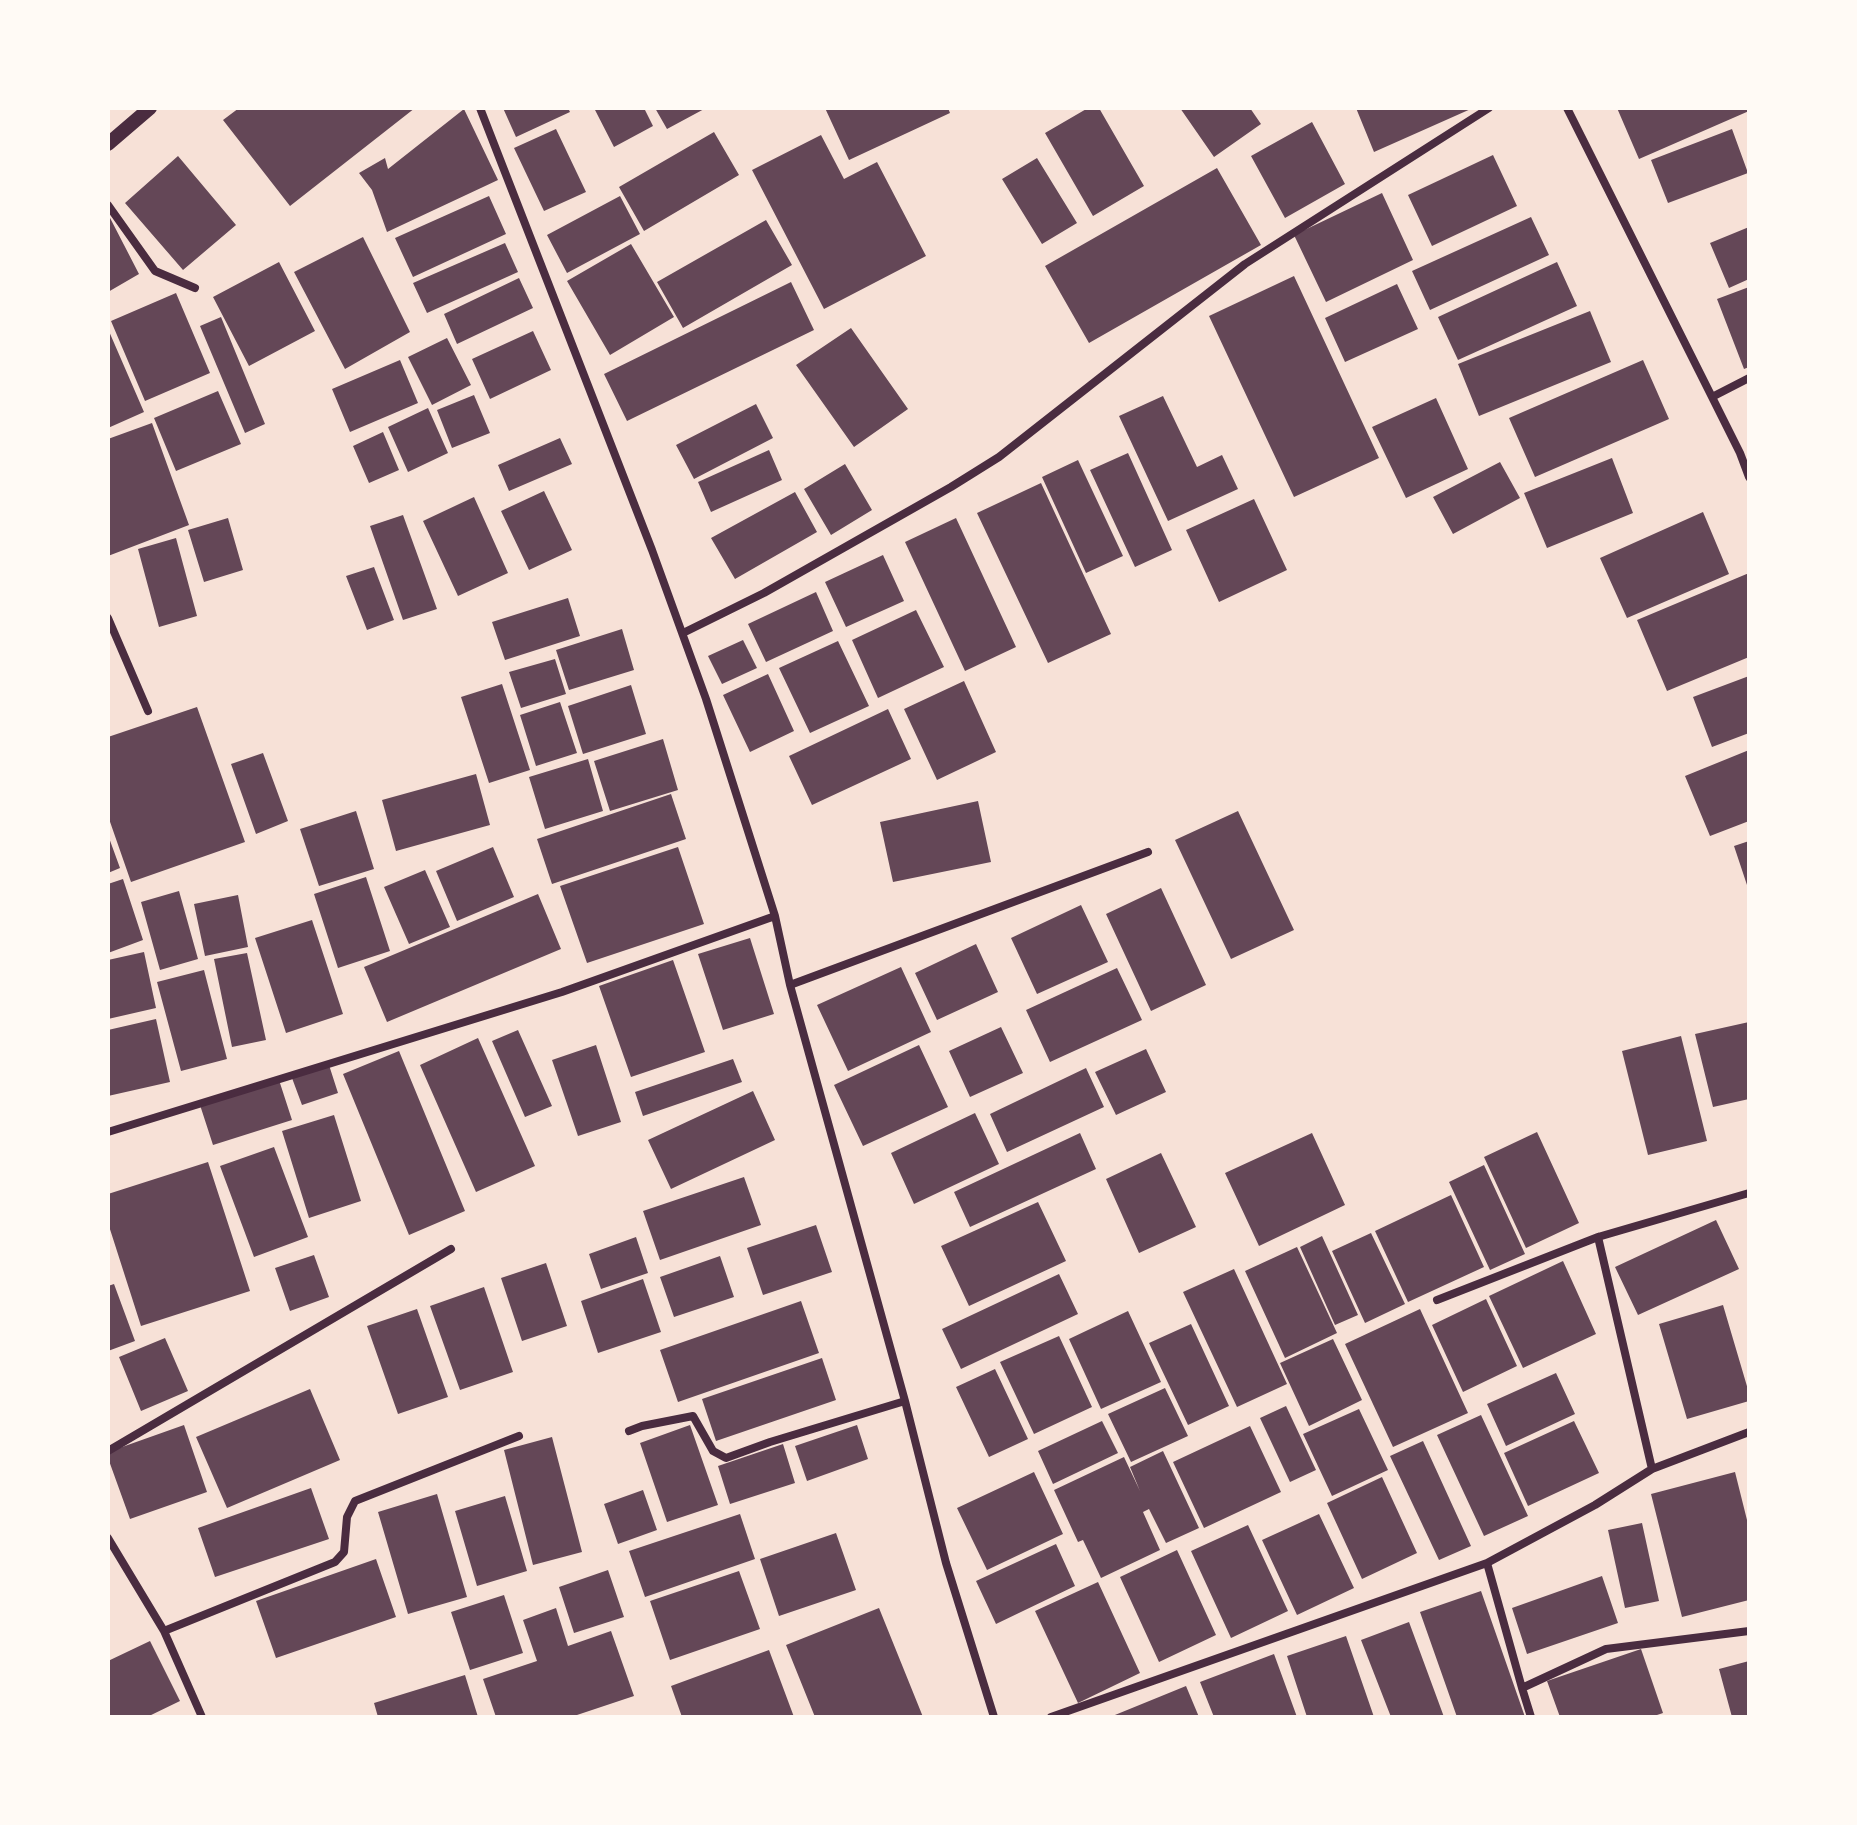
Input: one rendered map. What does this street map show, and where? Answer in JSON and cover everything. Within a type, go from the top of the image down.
[{"type":"street","points":[[108,144],[150,108]]},
{"type":"street","points":[[480,108],[706,699],[775,916],[790,985],[905,1401],[946,1563],[994,1717]]},
{"type":"street","points":[[683,633],[764,593],[999,457],[1245,264],[1489,108]]},
{"type":"street","points":[[1567,108],[1740,453],[1749,477]]},
{"type":"street","points":[[108,205],[155,271],[195,288]]},
{"type":"street","points":[[1712,397],[1749,378]]},
{"type":"street","points":[[108,618],[148,711]]},
{"type":"street","points":[[790,985],[1148,852]]},
{"type":"street","points":[[108,1132],[562,992],[775,916]]},
{"type":"street","points":[[1437,1300],[1598,1237],[1749,1193]]},
{"type":"street","points":[[1598,1237],[1652,1469]]},
{"type":"street","points":[[108,1451],[451,1249]]},
{"type":"street","points":[[629,1431],[693,1416],[713,1451],[726,1458],[905,1401]]},
{"type":"street","points":[[1051,1717],[1487,1563],[1595,1505],[1652,1469],[1749,1432]]},
{"type":"street","points":[[164,1631],[335,1562],[344,1552],[347,1517],[355,1501],[519,1436]]},
{"type":"street","points":[[108,1538],[164,1631],[202,1717]]},
{"type":"street","points":[[1487,1563],[1531,1717]]},
{"type":"street","points":[[1522,1688],[1606,1649],[1749,1631]]},
{"type":"building","points":[[239,108],[415,108],[290,206],[223,120]]},
{"type":"building","points":[[503,108],[568,108],[570,112],[516,137]]},
{"type":"building","points":[[594,108],[644,108],[653,126],[614,147]]},
{"type":"building","points":[[655,108],[706,108],[667,129]]},
{"type":"building","points":[[825,108],[948,108],[950,113],[849,160]]},
{"type":"building","points":[[1088,108],[1099,108],[1144,186],[1093,216],[1045,133]]},
{"type":"building","points":[[1180,108],[1250,108],[1261,124],[1214,157]]},
{"type":"building","points":[[1356,108],[1473,108],[1374,152]]},
{"type":"building","points":[[1617,108],[1749,108],[1749,111],[1639,159]]},
{"type":"building","points":[[464,109],[498,180],[387,232],[372,190],[359,173],[385,158],[388,169]]},
{"type":"building","points":[[1312,122],[1345,184],[1285,218],[1251,156]]},
{"type":"building","points":[[556,129],[586,192],[544,211],[514,148]]},
{"type":"building","points":[[1732,129],[1748,173],[1668,203],[1651,160]]},
{"type":"building","points":[[714,132],[739,175],[644,231],[619,187]]},
{"type":"building","points":[[821,135],[844,179],[877,162],[926,256],[824,309],[752,170]]},
{"type":"building","points":[[1493,155],[1517,206],[1432,246],[1408,195]]},
{"type":"building","points":[[178,156],[236,225],[183,270],[125,203]]},
{"type":"building","points":[[1037,158],[1077,223],[1042,244],[1002,179]]},
{"type":"building","points":[[1217,168],[1261,245],[1089,343],[1045,266]]},
{"type":"building","points":[[1382,193],[1413,260],[1326,302],[1294,235]]},
{"type":"building","points":[[489,196],[506,234],[413,277],[395,238]]},
{"type":"building","points":[[620,196],[640,234],[567,273],[547,235]]},
{"type":"building","points":[[108,214],[139,274],[108,292]]},
{"type":"building","points":[[1531,217],[1549,255],[1430,310],[1412,271]]},
{"type":"building","points":[[766,220],[792,265],[683,328],[657,282]]},
{"type":"building","points":[[1749,227],[1749,279],[1729,288],[1710,243]]},
{"type":"building","points":[[363,237],[410,332],[345,369],[294,272]]},
{"type":"building","points":[[505,243],[518,272],[427,313],[413,283]]},
{"type":"building","points":[[631,244],[674,317],[610,355],[567,281]]},
{"type":"building","points":[[279,262],[315,331],[249,366],[213,297]]},
{"type":"building","points":[[1557,262],[1577,306],[1458,360],[1438,317]]},
{"type":"building","points":[[1294,276],[1379,458],[1294,497],[1209,316]]},
{"type":"building","points":[[519,278],[533,308],[457,344],[444,314]]},
{"type":"building","points":[[791,282],[814,330],[627,421],[604,374]]},
{"type":"building","points":[[1397,284],[1418,329],[1345,362],[1325,318]]},
{"type":"building","points":[[1749,287],[1749,367],[1744,369],[1717,299]]},
{"type":"building","points":[[176,293],[210,373],[145,401],[111,321]]},
{"type":"building","points":[[1590,311],[1611,362],[1479,416],[1458,364]]},
{"type":"building","points":[[221,317],[265,424],[245,433],[200,326]]},
{"type":"building","points":[[851,328],[908,409],[854,447],[796,365]]},
{"type":"building","points":[[108,329],[144,412],[108,428]]},
{"type":"building","points":[[533,331],[551,370],[490,399],[472,359]]},
{"type":"building","points":[[447,338],[471,385],[432,405],[408,357]]},
{"type":"building","points":[[400,360],[418,403],[350,432],[332,389]]},
{"type":"building","points":[[1643,360],[1669,419],[1535,477],[1509,418]]},
{"type":"building","points":[[218,391],[241,444],[176,471],[154,418]]},
{"type":"building","points":[[474,395],[490,433],[452,448],[437,410]]},
{"type":"building","points":[[1163,396],[1197,467],[1222,455],[1238,489],[1168,521],[1119,416]]},
{"type":"building","points":[[1436,398],[1468,469],[1406,498],[1372,427]]},
{"type":"building","points":[[756,404],[773,438],[694,479],[676,445]]},
{"type":"building","points":[[428,408],[448,453],[408,472],[388,427]]},
{"type":"building","points":[[152,423],[189,525],[108,556],[108,439]]},
{"type":"building","points":[[383,432],[399,470],[369,483],[353,446]]},
{"type":"building","points":[[560,438],[572,464],[509,491],[498,465]]},
{"type":"building","points":[[769,450],[782,480],[711,512],[698,482]]},
{"type":"building","points":[[1128,453],[1172,550],[1135,567],[1090,470]]},
{"type":"building","points":[[1612,458],[1633,513],[1547,548],[1524,493]]},
{"type":"building","points":[[1078,460],[1123,556],[1086,573],[1042,477]]},
{"type":"building","points":[[1500,462],[1520,498],[1453,534],[1433,497]]},
{"type":"building","points":[[845,464],[872,510],[831,535],[804,489]]},
{"type":"building","points":[[1041,483],[1111,634],[1048,663],[977,513]]},
{"type":"building","points":[[544,491],[572,550],[529,570],[501,511]]},
{"type":"building","points":[[795,492],[817,532],[735,579],[711,538]]},
{"type":"building","points":[[474,497],[508,573],[458,596],[423,521]]},
{"type":"building","points":[[1254,499],[1287,570],[1219,602],[1186,530]]},
{"type":"building","points":[[1703,512],[1729,574],[1627,618],[1600,558]]},
{"type":"building","points":[[403,515],[437,609],[403,620],[370,526]]},
{"type":"building","points":[[228,518],[243,570],[204,582],[188,530]]},
{"type":"building","points":[[956,518],[1016,647],[965,671],[905,542]]},
{"type":"building","points":[[176,538],[197,616],[159,627],[138,549]]},
{"type":"building","points":[[883,555],[904,601],[846,627],[825,582]]},
{"type":"building","points":[[374,567],[394,620],[367,630],[346,576]]},
{"type":"building","points":[[1749,573],[1749,657],[1667,691],[1637,620]]},
{"type":"building","points":[[816,592],[833,631],[766,662],[748,624]]},
{"type":"building","points":[[568,598],[580,636],[505,660],[492,622]]},
{"type":"building","points":[[916,610],[944,667],[878,698],[852,640]]},
{"type":"building","points":[[622,629],[634,670],[569,690],[556,650]]},
{"type":"building","points":[[743,640],[757,668],[722,684],[708,656]]},
{"type":"building","points":[[838,641],[869,706],[810,733],[779,668]]},
{"type":"building","points":[[555,659],[566,694],[521,708],[509,672]]},
{"type":"building","points":[[768,674],[794,731],[750,752],[723,695]]},
{"type":"building","points":[[1749,676],[1749,733],[1712,747],[1693,697]]},
{"type":"building","points":[[964,681],[996,752],[937,780],[904,709]]},
{"type":"building","points":[[502,684],[530,770],[489,783],[461,697]]},
{"type":"building","points":[[631,685],[646,734],[583,754],[568,706]]},
{"type":"building","points":[[560,702],[577,753],[536,766],[520,715]]},
{"type":"building","points":[[197,707],[245,842],[131,882],[108,816],[108,737]]},
{"type":"building","points":[[888,709],[911,759],[812,805],[789,756]]},
{"type":"building","points":[[663,739],[678,790],[610,811],[594,761]]},
{"type":"building","points":[[1749,750],[1749,821],[1710,836],[1685,776]]},
{"type":"building","points":[[263,753],[288,821],[256,834],[231,764]]},
{"type":"building","points":[[588,759],[603,811],[545,829],[529,777]]},
{"type":"building","points":[[476,774],[490,825],[396,851],[382,800]]},
{"type":"building","points":[[671,794],[686,839],[552,884],[537,839]]},
{"type":"building","points":[[978,801],[991,862],[893,882],[880,822]]},
{"type":"building","points":[[356,811],[374,869],[319,886],[300,829]]},
{"type":"building","points":[[1238,811],[1294,930],[1231,959],[1175,840]]},
{"type":"building","points":[[108,835],[120,868],[108,873]]},
{"type":"building","points":[[1749,841],[1749,888],[1748,888],[1734,846]]},
{"type":"building","points":[[493,847],[514,897],[457,921],[436,871]]},
{"type":"building","points":[[678,847],[704,924],[587,963],[560,886]]},
{"type":"building","points":[[425,870],[450,927],[409,944],[384,887]]},
{"type":"building","points":[[366,877],[390,951],[338,968],[314,894]]},
{"type":"building","points":[[123,879],[143,940],[108,953],[108,884]]},
{"type":"building","points":[[1161,888],[1206,985],[1151,1011],[1106,914]]},
{"type":"building","points":[[179,891],[198,959],[160,970],[141,902]]},
{"type":"building","points":[[538,894],[561,949],[387,1022],[364,967]]},
{"type":"building","points":[[238,895],[248,947],[205,956],[194,904]]},
{"type":"building","points":[[1081,905],[1108,962],[1037,994],[1011,938]]},
{"type":"building","points":[[312,920],[343,1014],[286,1033],[255,938]]},
{"type":"building","points":[[750,938],[774,1014],[723,1030],[698,954]]},
{"type":"building","points":[[976,944],[998,992],[937,1020],[915,973]]},
{"type":"building","points":[[144,952],[156,1008],[108,1019],[108,960]]},
{"type":"building","points":[[247,953],[266,1040],[232,1047],[214,959]]},
{"type":"building","points":[[673,960],[705,1052],[631,1077],[599,986]]},
{"type":"building","points":[[901,967],[931,1032],[848,1071],[817,1005]]},
{"type":"building","points":[[1117,968],[1142,1020],[1050,1062],[1026,1010]]},
{"type":"building","points":[[204,970],[227,1059],[181,1071],[157,982]]},
{"type":"building","points":[[156,1019],[170,1082],[108,1096],[108,1030]]},
{"type":"building","points":[[1749,1022],[1749,1099],[1713,1107],[1695,1034]]},
{"type":"building","points":[[1001,1027],[1023,1073],[970,1097],[949,1051]]},
{"type":"building","points":[[518,1030],[552,1106],[525,1117],[492,1041]]},
{"type":"building","points":[[1681,1036],[1707,1141],[1648,1155],[1622,1051]]},
{"type":"building","points":[[478,1038],[535,1166],[476,1192],[420,1065]]},
{"type":"building","points":[[596,1045],[621,1122],[578,1136],[552,1060]]},
{"type":"building","points":[[919,1045],[948,1107],[863,1146],[834,1085]]},
{"type":"building","points":[[1146,1049],[1166,1092],[1116,1115],[1095,1072]]},
{"type":"building","points":[[399,1051],[465,1211],[409,1235],[343,1074]]},
{"type":"building","points":[[733,1059],[742,1082],[643,1116],[635,1092]]},
{"type":"building","points":[[329,1065],[338,1093],[302,1105],[292,1078]]},
{"type":"building","points":[[1086,1068],[1104,1107],[1007,1152],[990,1114]]},
{"type":"building","points":[[279,1080],[292,1120],[213,1145],[200,1105]]},
{"type":"building","points":[[753,1091],[775,1140],[671,1189],[648,1140]]},
{"type":"building","points":[[975,1113],[999,1164],[914,1204],[891,1153]]},
{"type":"building","points":[[334,1115],[361,1201],[309,1218],[282,1131]]},
{"type":"building","points":[[1537,1132],[1579,1223],[1526,1248],[1484,1157]]},
{"type":"building","points":[[1080,1133],[1096,1169],[970,1227],[954,1192]]},
{"type":"building","points":[[1312,1133],[1345,1205],[1259,1246],[1225,1173]]},
{"type":"building","points":[[274,1147],[308,1237],[254,1257],[220,1166]]},
{"type":"building","points":[[1161,1153],[1196,1227],[1139,1253],[1106,1179]]},
{"type":"building","points":[[208,1162],[250,1291],[141,1326],[108,1223],[108,1194]]},
{"type":"building","points":[[1484,1165],[1525,1254],[1490,1270],[1449,1182]]},
{"type":"building","points":[[744,1177],[761,1225],[660,1260],[643,1211]]},
{"type":"building","points":[[1451,1195],[1484,1267],[1408,1302],[1375,1231]]},
{"type":"building","points":[[1038,1202],[1066,1261],[969,1306],[941,1246]]},
{"type":"building","points":[[1716,1220],[1739,1269],[1638,1315],[1615,1267]]},
{"type":"building","points":[[816,1225],[832,1272],[763,1295],[747,1248]]},
{"type":"building","points":[[1371,1233],[1405,1304],[1365,1323],[1332,1251]]},
{"type":"building","points":[[1322,1236],[1358,1315],[1335,1325],[1300,1247]]},
{"type":"building","points":[[636,1237],[648,1273],[601,1289],[589,1254]]},
{"type":"building","points":[[1297,1247],[1337,1333],[1285,1358],[1245,1271]]},
{"type":"building","points":[[314,1255],[329,1297],[290,1311],[275,1268]]},
{"type":"building","points":[[720,1256],[734,1297],[674,1317],[660,1277]]},
{"type":"building","points":[[1563,1261],[1596,1334],[1523,1368],[1489,1296]]},
{"type":"building","points":[[546,1263],[567,1326],[522,1341],[501,1278]]},
{"type":"building","points":[[1234,1269],[1287,1384],[1237,1407],[1183,1292]]},
{"type":"building","points":[[1059,1274],[1078,1314],[961,1369],[942,1329]]},
{"type":"building","points":[[643,1279],[661,1332],[598,1353],[581,1301]]},
{"type":"building","points":[[114,1284],[135,1341],[108,1351],[108,1286]]},
{"type":"building","points":[[484,1287],[513,1372],[460,1390],[430,1306]]},
{"type":"building","points":[[1486,1299],[1517,1366],[1463,1392],[1432,1325]]},
{"type":"building","points":[[801,1301],[819,1353],[678,1402],[660,1350]]},
{"type":"building","points":[[1723,1305],[1749,1401],[1687,1419],[1659,1324]]},
{"type":"building","points":[[417,1309],[448,1397],[398,1414],[367,1326]]},
{"type":"building","points":[[1420,1309],[1468,1413],[1393,1447],[1345,1344]]},
{"type":"building","points":[[1128,1311],[1161,1382],[1101,1409],[1069,1339]]},
{"type":"building","points":[[1191,1324],[1229,1406],[1188,1425],[1149,1343]]},
{"type":"building","points":[[1059,1336],[1092,1407],[1034,1434],[1000,1362]]},
{"type":"building","points":[[165,1338],[188,1391],[141,1411],[119,1357]]},
{"type":"building","points":[[1333,1339],[1362,1400],[1309,1426],[1280,1363]]},
{"type":"building","points":[[822,1358],[836,1400],[716,1441],[702,1399]]},
{"type":"building","points":[[995,1369],[1028,1439],[989,1457],[956,1387]]},
{"type":"building","points":[[1556,1373],[1575,1414],[1506,1446],[1487,1404]]},
{"type":"building","points":[[1165,1388],[1188,1436],[1131,1462],[1108,1414]]},
{"type":"building","points":[[310,1389],[340,1460],[227,1508],[196,1437]]},
{"type":"building","points":[[1286,1406],[1316,1470],[1290,1482],[1260,1418]]},
{"type":"building","points":[[1359,1409],[1388,1470],[1332,1496],[1303,1434]]},
{"type":"building","points":[[1481,1415],[1528,1516],[1484,1536],[1437,1435]]},
{"type":"building","points":[[1102,1421],[1118,1453],[1053,1484],[1038,1451]]},
{"type":"building","points":[[1574,1421],[1599,1473],[1528,1506],[1504,1453]]},
{"type":"building","points":[[184,1425],[207,1492],[130,1519],[108,1452]]},
{"type":"building","points":[[690,1425],[718,1505],[667,1522],[640,1443]]},
{"type":"building","points":[[857,1425],[868,1459],[807,1481],[795,1446]]},
{"type":"building","points":[[1250,1426],[1281,1492],[1204,1528],[1173,1462]]},
{"type":"building","points":[[552,1437],[582,1552],[533,1565],[504,1450]]},
{"type":"building","points":[[1423,1441],[1471,1546],[1439,1560],[1390,1456]]},
{"type":"building","points":[[783,1444],[795,1483],[730,1504],[718,1466]]},
{"type":"building","points":[[1163,1451],[1199,1528],[1166,1543],[1149,1509],[1143,1512],[1160,1550],[1101,1578],[1083,1540],[1078,1542],[1054,1490],[1124,1457],[1140,1491],[1130,1467]]},
{"type":"building","points":[[1034,1472],[1063,1534],[987,1570],[957,1508]]},
{"type":"building","points":[[1735,1472],[1749,1528],[1749,1600],[1682,1617],[1651,1494]]},
{"type":"building","points":[[1382,1477],[1417,1553],[1362,1579],[1327,1503]]},
{"type":"building","points":[[311,1488],[329,1539],[215,1577],[198,1528]]},
{"type":"building","points":[[643,1490],[657,1530],[618,1544],[604,1504]]},
{"type":"building","points":[[437,1494],[467,1597],[408,1614],[378,1512]]},
{"type":"building","points":[[505,1496],[527,1571],[477,1586],[455,1511]]},
{"type":"building","points":[[740,1514],[755,1559],[645,1597],[629,1551]]},
{"type":"building","points":[[1319,1514],[1354,1588],[1297,1615],[1262,1540]]},
{"type":"building","points":[[1642,1523],[1659,1601],[1625,1608],[1608,1530]]},
{"type":"building","points":[[1248,1525],[1288,1611],[1231,1638],[1191,1551]]},
{"type":"building","points":[[836,1533],[856,1590],[779,1616],[760,1559]]},
{"type":"building","points":[[1056,1544],[1075,1586],[996,1624],[976,1581]]},
{"type":"building","points":[[1177,1550],[1216,1635],[1159,1662],[1120,1577]]},
{"type":"building","points":[[376,1559],[396,1617],[276,1658],[256,1601]]},
{"type":"building","points":[[608,1570],[624,1617],[574,1633],[559,1587]]},
{"type":"building","points":[[739,1571],[760,1629],[670,1660],[650,1601]]},
{"type":"building","points":[[1602,1576],[1618,1623],[1527,1654],[1512,1608]]},
{"type":"building","points":[[1098,1582],[1140,1673],[1078,1703],[1035,1611]]},
{"type":"building","points":[[1481,1591],[1525,1717],[1457,1717],[1420,1612]]},
{"type":"building","points":[[504,1595],[523,1653],[470,1670],[451,1612]]},
{"type":"building","points":[[556,1608],[568,1646],[611,1631],[634,1696],[571,1717],[496,1717],[483,1679],[537,1661],[523,1620]]},
{"type":"building","points":[[879,1608],[923,1717],[815,1717],[786,1645]]},
{"type":"building","points":[[1409,1622],[1444,1717],[1391,1717],[1361,1640]]},
{"type":"building","points":[[1346,1636],[1374,1717],[1307,1717],[1287,1656]]},
{"type":"building","points":[[150,1641],[180,1701],[147,1717],[108,1717],[108,1661]]},
{"type":"building","points":[[1641,1649],[1663,1713],[1651,1717],[1560,1717],[1547,1681]]},
{"type":"building","points":[[769,1650],[794,1717],[682,1717],[671,1686]]},
{"type":"building","points":[[1274,1654],[1297,1717],[1214,1717],[1200,1682]]},
{"type":"building","points":[[1749,1661],[1749,1717],[1732,1717],[1719,1669]]},
{"type":"building","points":[[465,1675],[478,1717],[378,1717],[374,1703]]},
{"type":"building","points":[[1186,1686],[1199,1717],[1110,1717]]}]
